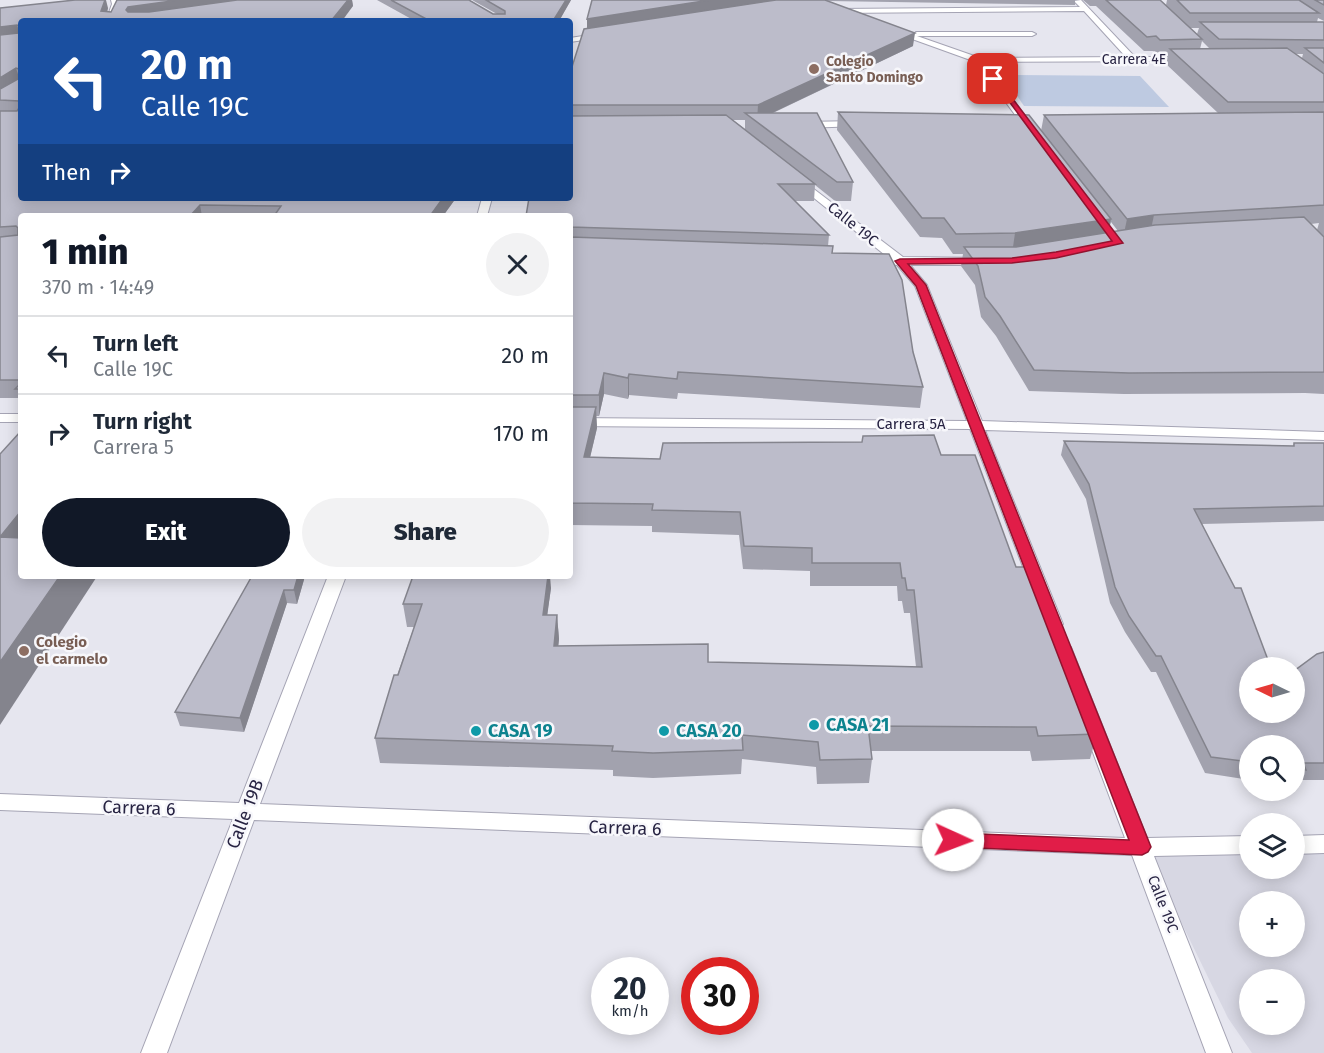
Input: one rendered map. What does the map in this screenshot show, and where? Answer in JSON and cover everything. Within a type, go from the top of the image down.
[{"type":"street","points":[[111,18],[116,4],[115,0]]},
{"type":"street","points":[[1077,0],[1133,59]]},
{"type":"street","points":[[857,18],[832,9],[1086,9]]},
{"type":"street","name":"Carrera 4E","points":[[890,30],[979,60],[1201,59]]},
{"type":"street","points":[[573,40],[616,33]]},
{"type":"street","points":[[900,34],[1032,34]]},
{"type":"street","points":[[979,60],[1022,125],[1041,144]]},
{"type":"street","points":[[786,124],[868,124]]},
{"type":"street","points":[[1022,125],[1039,125]]},
{"type":"street","name":"Calle 19C","points":[[783,168],[900,261],[921,285],[1142,847],[1219,1053]]},
{"type":"street","points":[[877,261],[1001,261]]},
{"type":"street","points":[[0,418],[18,418]]},
{"type":"street","name":"Carrera 5A","points":[[573,422],[976,425],[1324,436]]},
{"type":"street","name":"Calle 19B","points":[[154,1053],[336,579]]},
{"type":"street","name":"Carrera 6","points":[[0,802],[1142,847],[1239,845]]},
{"type":"street","points":[[1305,845],[1324,844]]},
{"type":"shaded area","points":[[1003,75],[1140,76],[1169,107],[1024,106]]},
{"type":"shaded area","points":[[1239,844],[1239,879],[1305,879],[1305,844],[1324,844],[1324,1053],[1252,1053],[1240,1035],[1305,1035],[1305,969],[1239,969],[1239,1034],[1228,1018],[1160,879],[1153,852]]},
{"type":"building","points":[[75,0],[105,0],[101,11],[111,12],[117,0],[179,0],[128,7],[126,10],[128,12],[149,12],[237,0],[348,0],[333,18],[18,18],[18,26],[0,27],[0,8]]},
{"type":"building","points":[[391,0],[469,0],[493,14],[505,14],[505,11],[486,0],[566,0],[555,18],[424,18]]},
{"type":"building","points":[[592,0],[710,0],[587,19]]},
{"type":"building","points":[[776,0],[825,0],[915,33],[758,105],[573,105],[573,64],[584,29]]},
{"type":"building","points":[[1106,0],[1160,0],[1202,39],[1160,40],[1156,36],[1147,37]]},
{"type":"building","points":[[1177,0],[1299,0],[1319,13],[1190,13]]},
{"type":"building","points":[[1200,22],[1324,22],[1324,40],[1219,39]]},
{"type":"building","points":[[18,33],[18,69],[0,78],[0,35]]},
{"type":"building","points":[[1287,48],[1324,74],[1324,102],[1228,102],[1170,49]]},
{"type":"building","points":[[1305,48],[1324,48],[1324,63]]},
{"type":"building","points":[[18,79],[18,101],[0,100],[0,89]]},
{"type":"building","points":[[18,110],[18,201],[441,201],[432,213],[276,213],[281,206],[200,205],[193,213],[18,213],[18,228],[16,226],[0,227],[0,111]]},
{"type":"building","points":[[838,112],[1029,115],[1111,219],[1015,233],[956,234],[944,218],[922,218]]},
{"type":"building","points":[[1324,112],[1324,205],[1154,215],[1127,219],[1044,115]]},
{"type":"building","points":[[745,113],[817,113],[853,182],[837,182]]},
{"type":"building","points":[[726,115],[815,184],[778,184],[829,235],[573,227],[573,213],[526,213],[528,201],[573,201],[573,116]]},
{"type":"building","points":[[1304,217],[1324,237],[1324,372],[1129,373],[1034,370],[1000,316],[985,297],[978,266],[964,247],[1016,247],[1155,225]]},
{"type":"building","points":[[18,235],[18,380],[0,380],[0,237]]},
{"type":"building","points":[[573,237],[833,246],[832,253],[889,254],[902,280],[913,352],[923,387],[678,372],[677,379],[629,374],[628,378],[604,373],[599,395],[573,395]]},
{"type":"building","points":[[573,407],[596,407],[584,457],[660,459],[663,443],[862,442],[863,436],[934,435],[941,455],[975,455],[1016,567],[1030,567],[1074,667],[1069,668],[1097,734],[1038,736],[1036,727],[868,726],[872,759],[820,760],[818,742],[742,735],[743,750],[653,753],[612,751],[613,746],[375,738],[394,675],[398,675],[422,604],[403,604],[412,579],[548,579],[543,615],[557,615],[554,646],[708,644],[708,662],[922,667],[914,590],[907,590],[905,578],[902,578],[900,563],[812,563],[812,548],[744,546],[740,512],[652,510],[653,504],[573,503]]},
{"type":"building","points":[[18,434],[18,515],[0,537],[0,454]]},
{"type":"building","points":[[1064,441],[1294,446],[1294,443],[1324,443],[1324,506],[1194,509],[1235,588],[1241,588],[1267,657],[1239,657],[1239,723],[1305,723],[1305,663],[1324,652],[1324,763],[1305,763],[1305,735],[1239,735],[1239,761],[1211,757],[1161,656],[1156,656],[1129,616],[1115,587],[1089,484]]},
{"type":"building","points":[[0,537],[18,538],[18,579],[58,579],[0,662]]},
{"type":"building","points":[[250,579],[297,579],[294,590],[284,590],[240,718],[175,712]]},
{"type":"place","name":"Colegio Santo Domingo","points":[[814,69]]},
{"type":"place","name":"Colegio el carmelo","points":[[24,651]]},
{"type":"place","name":"CASA 21","points":[[814,725]]},
{"type":"place","name":"CASA 19","points":[[476,731]]},
{"type":"place","name":"CASA 20","points":[[664,731]]},
{"type":"route","points":[[953,840],[1142,847],[921,285],[900,261],[1012,261],[1118,243],[993,79]]}]
